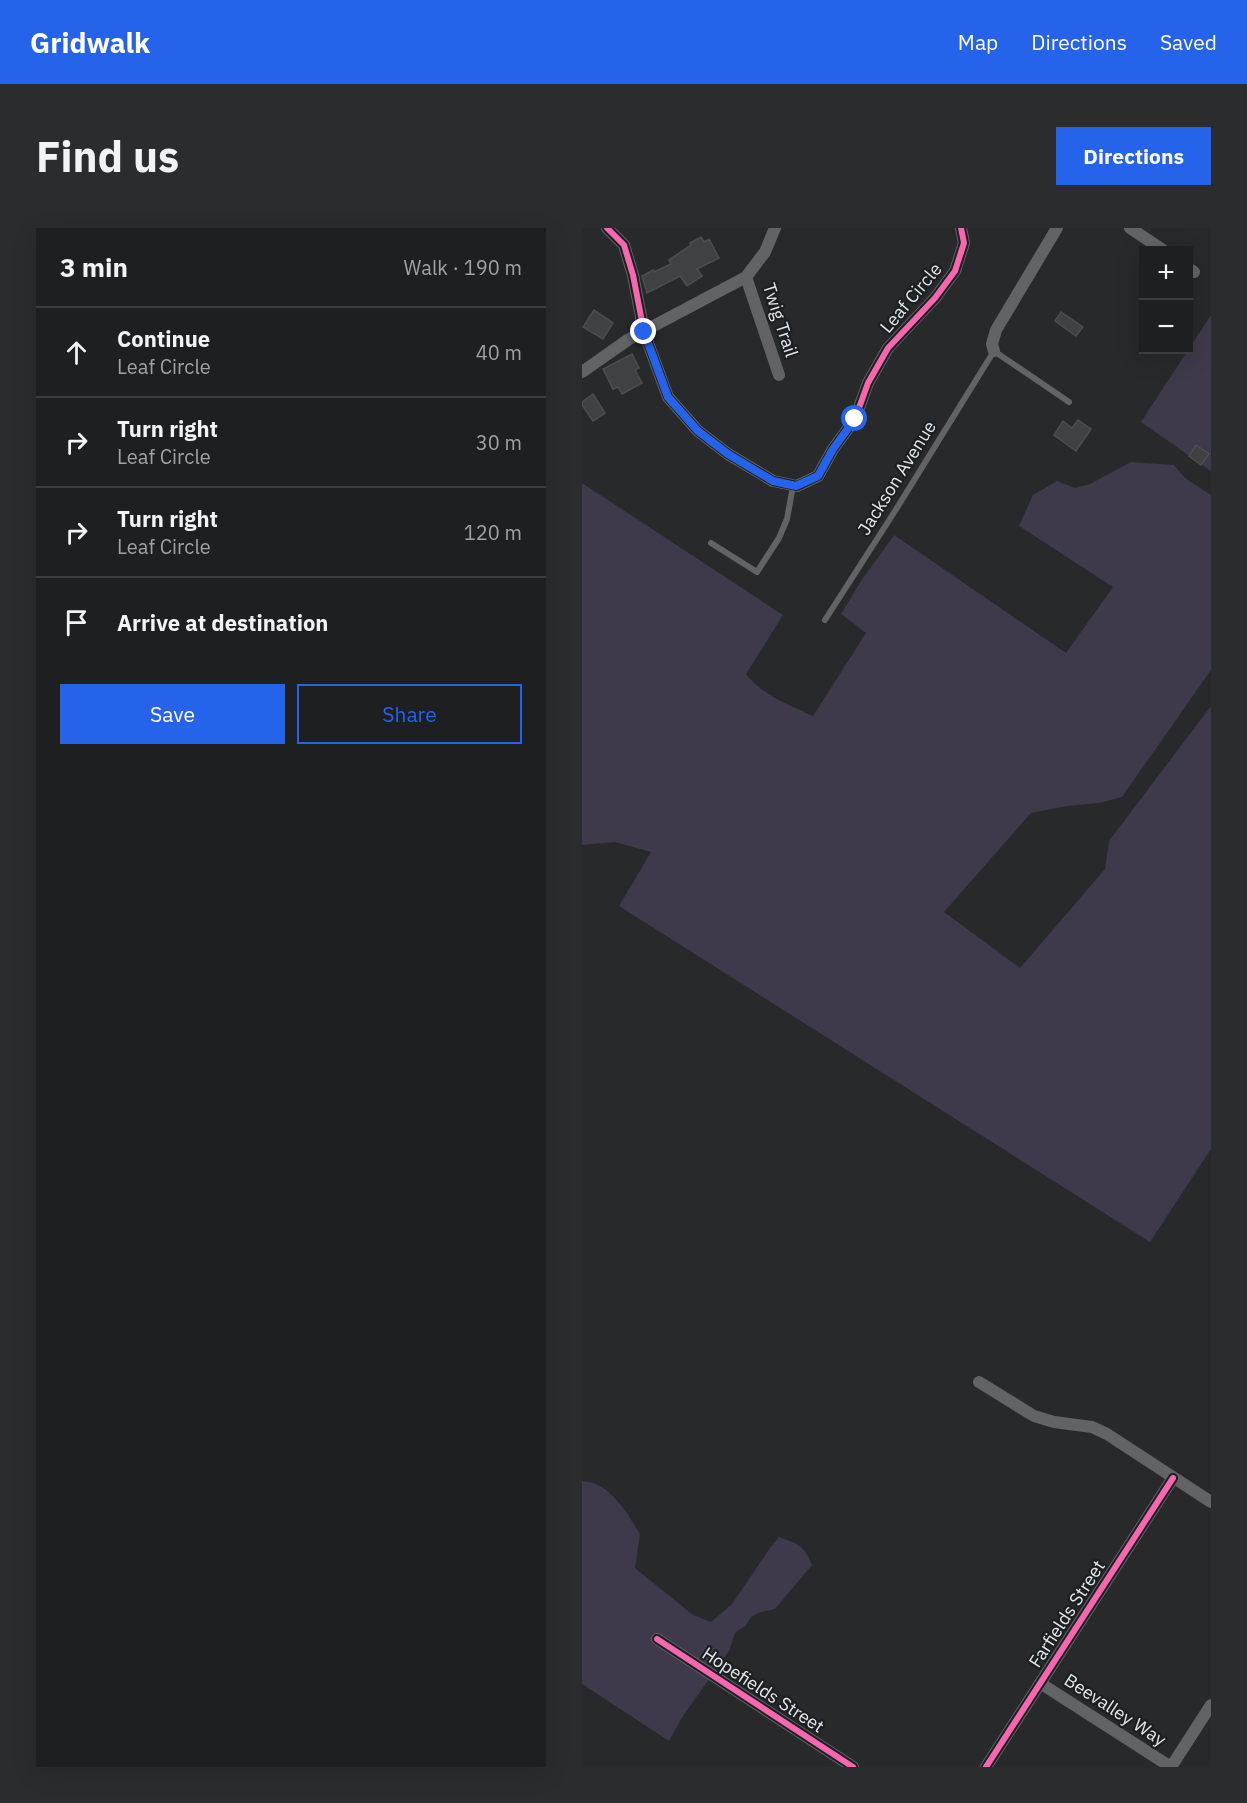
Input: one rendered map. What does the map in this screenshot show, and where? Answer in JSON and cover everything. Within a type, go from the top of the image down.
[{"type":"street","points":[[607,228],[624,245],[633,275],[644,332],[668,397],[698,431],[728,454],[773,481],[793,485]]},
{"type":"street","points":[[582,372],[629,339],[746,276],[765,252],[775,228]]},
{"type":"street","name":"Leaf Circle","points":[[793,485],[796,486],[818,476],[833,449],[855,419],[868,383],[888,348],[935,298],[955,271],[964,243],[961,228]]},
{"type":"street","points":[[994,351],[992,344],[996,330],[1057,228]]},
{"type":"street","points":[[1130,228],[1157,246]]},
{"type":"street","name":"Twig Trail","points":[[746,276],[779,375]]},
{"type":"street","points":[[979,1382],[1034,1416],[1054,1422],[1092,1427],[1107,1434],[1211,1502]]},
{"type":"street","name":"Farfields Street","points":[[986,1767],[1173,1478]]},
{"type":"street","name":"Hopefields Street","points":[[657,1639],[853,1767]]},
{"type":"street","name":"Beevalley Way","points":[[1040,1683],[1171,1767]]},
{"type":"street","points":[[1171,1767],[1211,1705]]},
{"type":"lane","points":[[994,351],[1069,402]]},
{"type":"lane","name":"Jackson Avenue","points":[[825,620],[994,351]]},
{"type":"lane","points":[[711,543],[757,572],[779,538],[787,519],[793,485]]},
{"type":"shaded area","points":[[1211,315],[1211,471],[1141,422],[1185,354],[1193,354],[1193,343]]},
{"type":"shaded area","points":[[1131,462],[1174,465],[1185,478],[1211,495],[1211,670],[1122,797],[1099,803],[1031,813],[944,912],[1020,968],[1105,869],[1109,841],[1211,706],[1211,1149],[1150,1242],[619,906],[651,852],[615,842],[582,845],[582,483],[783,615],[746,674],[768,694],[813,716],[866,633],[841,614],[894,535],[1066,653],[1113,587],[1019,526],[1033,495],[1057,481],[1075,488],[1090,484]]},
{"type":"shaded area","points":[[582,1481],[601,1487],[617,1500],[640,1534],[635,1568],[693,1615],[711,1622],[732,1604],[779,1537],[800,1546],[812,1565],[775,1609],[751,1617],[746,1625],[735,1633],[729,1651],[683,1716],[669,1741],[582,1684]]},
{"type":"building","points":[[701,237],[704,242],[709,239],[719,258],[697,269],[702,276],[687,286],[680,276],[647,293],[642,276],[671,264],[669,260]]},
{"type":"building","points":[[594,310],[613,323],[603,339],[583,327]]},
{"type":"building","points":[[1061,312],[1083,327],[1076,336],[1055,321]]},
{"type":"building","points":[[632,354],[639,368],[635,370],[642,383],[622,394],[618,387],[613,389],[603,369]]},
{"type":"building","points":[[593,394],[605,413],[593,421],[582,402]]},
{"type":"building","points":[[1078,420],[1091,429],[1076,451],[1054,435],[1063,421],[1072,428]]},
{"type":"building","points":[[1196,445],[1209,454],[1201,465],[1189,456]]},
{"type":"cycle path","points":[[607,228],[624,245],[633,275],[644,332],[668,397],[698,431],[728,454],[773,481],[797,486],[818,476],[833,449],[855,419],[868,383],[888,348],[935,298],[955,271],[964,243],[961,228]]},
{"type":"cycle path","points":[[986,1767],[1173,1478]]},
{"type":"cycle path","points":[[657,1639],[853,1767]]},
{"type":"route","points":[[644,332],[668,397],[698,431],[728,454],[773,481],[796,486],[818,476],[833,449],[855,419]]}]
